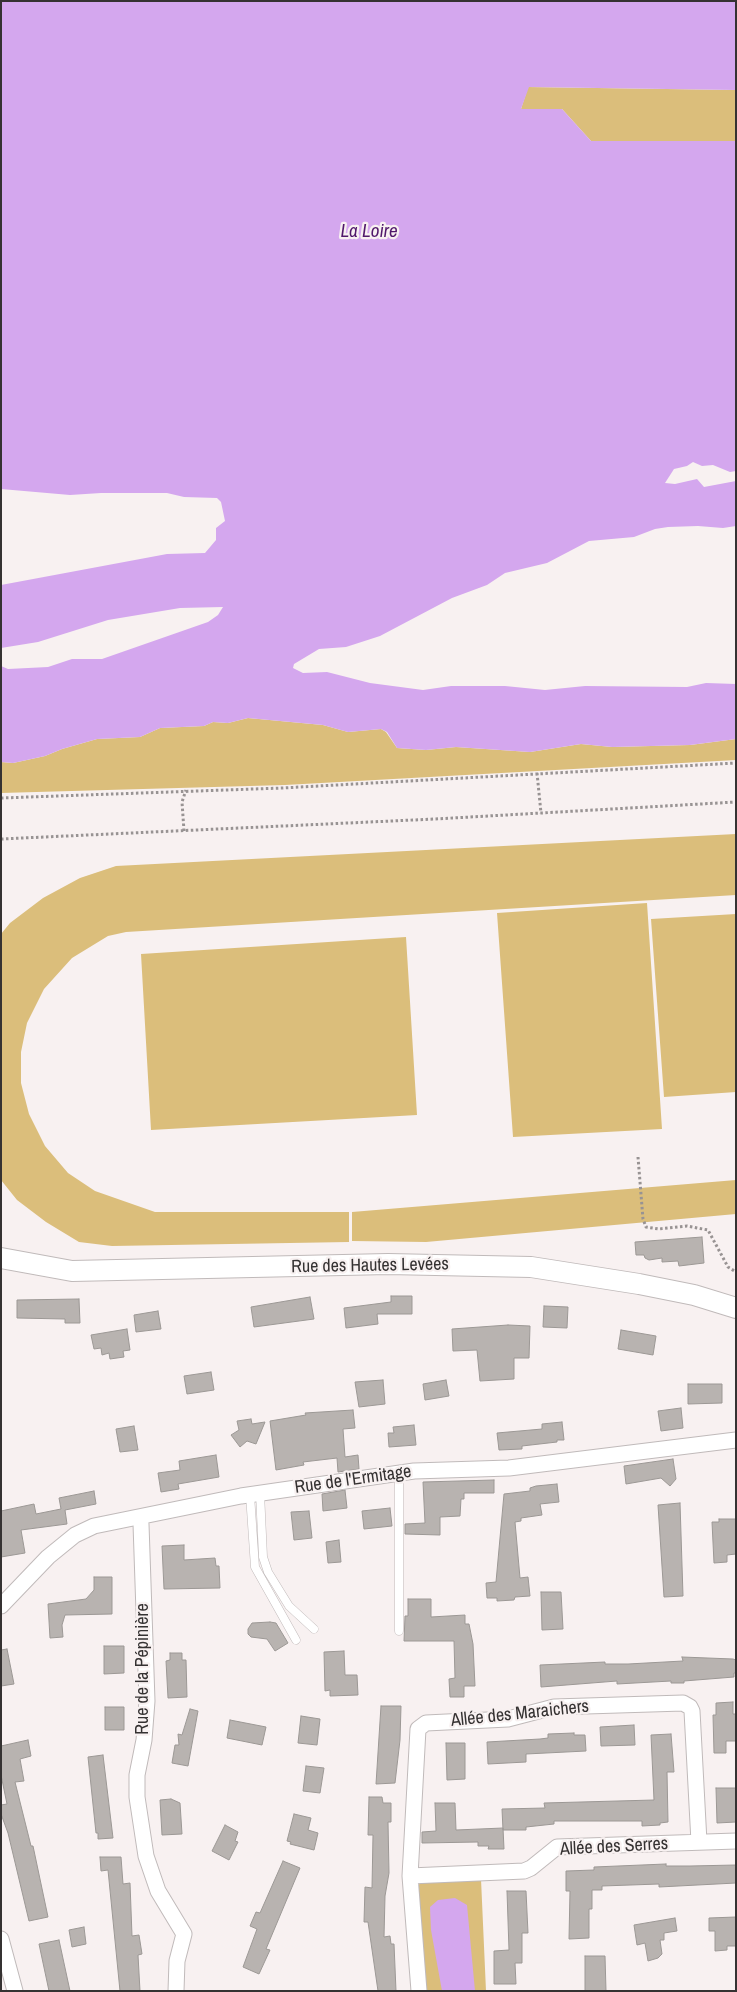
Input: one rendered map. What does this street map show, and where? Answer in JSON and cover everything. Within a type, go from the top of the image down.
[{"type":"street","name":"Rue des Hautes Levées","points":[[1,1258],[72,1271],[388,1264],[531,1267],[639,1284],[694,1295],[736,1308]]},
{"type":"street","name":"Rue de l'Ermitage","points":[[1,1606],[48,1557],[75,1536],[94,1526],[255,1494],[399,1473],[509,1468],[736,1440]]},
{"type":"street","name":"Rue de la Pépinière","points":[[139,1516],[141,1524],[147,1700],[145,1731],[137,1775],[137,1797],[146,1856],[158,1891],[184,1934],[177,1962],[176,1991]]},
{"type":"street","name":"Allée des Maraichers","points":[[420,1991],[410,1876],[418,1729],[426,1723],[508,1719],[554,1707],[683,1703],[690,1706],[699,1842]]},
{"type":"street","name":"Allée des Serres","points":[[410,1876],[524,1871],[531,1868],[557,1847],[736,1840]]},
{"type":"street","points":[[1,1938],[15,1991]]},
{"type":"lane","points":[[399,1473],[399,1631]]},
{"type":"lane","points":[[255,1494],[268,1572],[289,1606],[314,1628]]},
{"type":"lane","points":[[255,1494],[255,1567],[296,1640]]},
{"type":"path","points":[[1,798],[282,788],[736,763]]},
{"type":"path","points":[[536,773],[541,812]]},
{"type":"path","points":[[184,831],[182,802],[186,790]]},
{"type":"path","points":[[1,840],[736,802]]},
{"type":"path","points":[[638,1157],[643,1219],[646,1228],[659,1229],[688,1226],[708,1230],[728,1267],[736,1272]]},
{"type":"shaded area","points":[[528,87],[736,90],[736,141],[591,141],[562,109],[521,109]]},
{"type":"shaded area","points":[[248,718],[323,725],[348,732],[381,729],[386,732],[397,748],[426,750],[456,747],[530,752],[581,744],[612,747],[690,745],[736,739],[736,760],[285,785],[1,793],[1,762],[13,763],[45,756],[97,739],[140,737],[160,728],[204,726],[213,722],[228,723]]},
{"type":"shaded area","points":[[736,834],[736,895],[126,932],[108,936],[72,958],[44,989],[27,1023],[21,1052],[21,1083],[29,1114],[45,1146],[68,1173],[95,1191],[155,1212],[349,1212],[349,1242],[112,1246],[79,1242],[46,1222],[17,1200],[1,1180],[1,934],[10,923],[43,898],[80,878],[116,866]]},
{"type":"shaded area","points":[[647,903],[662,1129],[513,1137],[497,913]]},
{"type":"shaded area","points":[[736,914],[736,1092],[664,1097],[651,919]]},
{"type":"shaded area","points":[[406,937],[417,1115],[151,1130],[141,954]]},
{"type":"shaded area","points":[[736,1180],[736,1214],[426,1242],[352,1241],[352,1212]]},
{"type":"shaded area","points":[[481,1879],[486,1991],[426,1991],[417,1886],[423,1881]]},
{"type":"water","name":"La Loire","points":[[1,1],[736,1],[736,90],[529,87],[521,109],[562,109],[591,141],[736,141],[736,471],[730,472],[713,465],[702,466],[693,462],[687,466],[674,469],[665,483],[675,484],[697,479],[704,487],[736,481],[736,526],[723,528],[698,526],[668,527],[655,529],[634,537],[589,541],[547,563],[505,573],[487,585],[452,598],[380,636],[346,647],[319,649],[294,664],[293,668],[303,673],[327,672],[370,683],[423,690],[451,686],[505,686],[545,690],[585,686],[687,687],[706,683],[736,684],[736,739],[690,745],[612,747],[581,744],[530,752],[456,747],[426,750],[397,748],[387,732],[381,729],[348,732],[323,725],[248,718],[228,723],[213,722],[204,726],[160,728],[140,737],[97,739],[45,756],[13,763],[1,762],[1,666],[8,669],[48,667],[72,659],[102,659],[208,622],[218,615],[223,607],[180,608],[108,620],[38,642],[1,648],[1,585],[167,554],[205,553],[216,540],[216,528],[225,521],[221,502],[217,498],[184,497],[167,493],[70,495],[1,489]]},
{"type":"water","points":[[455,1898],[467,1905],[475,1991],[442,1991],[431,1930],[430,1907],[438,1900]]},
{"type":"building","points":[[702,1237],[704,1263],[679,1266],[678,1261],[662,1262],[662,1258],[649,1260],[644,1255],[636,1255],[635,1242]]},
{"type":"building","points":[[391,1296],[412,1296],[412,1314],[377,1314],[378,1324],[346,1328],[344,1308],[391,1302]]},
{"type":"building","points":[[310,1297],[314,1319],[254,1327],[251,1307]]},
{"type":"building","points":[[79,1299],[80,1323],[65,1323],[65,1319],[17,1318],[17,1300]]},
{"type":"building","points":[[544,1306],[568,1307],[567,1328],[543,1327]]},
{"type":"building","points":[[158,1311],[161,1329],[136,1332],[134,1315]]},
{"type":"building","points":[[508,1325],[530,1326],[529,1358],[514,1358],[514,1379],[480,1381],[477,1350],[453,1351],[452,1329]]},
{"type":"building","points":[[127,1329],[130,1350],[123,1351],[124,1357],[110,1359],[109,1353],[102,1355],[101,1348],[94,1349],[91,1335]]},
{"type":"building","points":[[621,1330],[656,1336],[653,1355],[618,1349]]},
{"type":"building","points":[[211,1372],[214,1390],[187,1394],[184,1376]]},
{"type":"building","points":[[383,1380],[385,1404],[359,1407],[355,1382]]},
{"type":"building","points":[[446,1380],[449,1396],[425,1400],[423,1384]]},
{"type":"building","points":[[688,1384],[722,1384],[722,1403],[688,1404]]},
{"type":"building","points":[[681,1408],[683,1428],[661,1431],[658,1411]]},
{"type":"building","points":[[353,1410],[355,1428],[343,1429],[345,1457],[358,1455],[359,1469],[338,1472],[337,1458],[303,1462],[304,1465],[276,1470],[270,1421],[306,1415],[305,1413]]},
{"type":"building","points":[[251,1419],[252,1424],[265,1422],[256,1444],[247,1441],[240,1447],[231,1435],[239,1430],[237,1421]]},
{"type":"building","points":[[562,1422],[564,1440],[522,1446],[522,1449],[499,1450],[497,1433],[542,1429],[542,1424]]},
{"type":"building","points":[[414,1425],[416,1445],[389,1447],[388,1433],[394,1433],[393,1427]]},
{"type":"building","points":[[134,1426],[138,1450],[120,1452],[116,1429]]},
{"type":"building","points":[[216,1455],[219,1477],[178,1484],[179,1489],[161,1492],[158,1473],[180,1470],[179,1461]]},
{"type":"building","points":[[673,1459],[676,1479],[670,1486],[661,1478],[626,1484],[624,1466]]},
{"type":"building","points":[[494,1480],[494,1493],[464,1493],[464,1499],[461,1499],[460,1516],[440,1517],[440,1535],[405,1534],[405,1524],[425,1523],[423,1482]]},
{"type":"building","points":[[557,1484],[559,1502],[540,1504],[542,1515],[521,1518],[521,1521],[515,1522],[520,1578],[528,1577],[530,1596],[515,1597],[514,1600],[497,1601],[497,1598],[487,1598],[486,1583],[496,1582],[504,1494],[530,1491],[530,1488],[536,1486]]},
{"type":"building","points":[[345,1490],[347,1508],[323,1511],[322,1494]]},
{"type":"building","points":[[94,1491],[96,1504],[65,1510],[67,1524],[21,1530],[25,1553],[1,1557],[1,1511],[34,1504],[36,1514],[61,1509],[59,1498]]},
{"type":"building","points":[[680,1503],[683,1596],[664,1597],[658,1505]]},
{"type":"building","points":[[390,1508],[392,1526],[364,1529],[362,1511]]},
{"type":"building","points":[[309,1511],[312,1538],[294,1540],[291,1512]]},
{"type":"building","points":[[719,1519],[736,1519],[736,1554],[727,1555],[727,1562],[714,1563],[712,1522],[719,1522]]},
{"type":"building","points":[[339,1540],[341,1562],[328,1563],[326,1542]]},
{"type":"building","points":[[184,1545],[184,1560],[215,1558],[216,1566],[219,1566],[220,1588],[164,1589],[162,1546]]},
{"type":"building","points":[[94,1577],[112,1577],[112,1614],[65,1615],[62,1625],[63,1637],[50,1638],[48,1604],[86,1599],[94,1590]]},
{"type":"building","points":[[541,1592],[561,1592],[563,1629],[542,1630]]},
{"type":"building","points":[[408,1599],[431,1599],[431,1617],[465,1615],[465,1624],[469,1624],[473,1644],[475,1686],[464,1686],[464,1697],[450,1697],[449,1679],[455,1678],[454,1641],[404,1641],[405,1616],[408,1616]]},
{"type":"building","points":[[252,1623],[276,1623],[288,1643],[275,1651],[267,1639],[251,1637],[248,1634],[248,1629]]},
{"type":"building","points":[[104,1646],[124,1646],[124,1673],[104,1674]]},
{"type":"building","points":[[7,1649],[14,1684],[1,1686],[1,1650]]},
{"type":"building","points":[[344,1651],[345,1675],[357,1675],[358,1695],[330,1696],[330,1690],[325,1691],[324,1652]]},
{"type":"building","points":[[170,1653],[182,1653],[182,1660],[186,1660],[187,1697],[168,1698],[166,1661],[170,1660]]},
{"type":"building","points":[[682,1657],[733,1659],[736,1660],[736,1673],[734,1673],[734,1677],[684,1681],[684,1683],[671,1683],[671,1681],[617,1684],[617,1681],[541,1687],[540,1665],[683,1661]]},
{"type":"building","points":[[733,1702],[733,1714],[736,1714],[736,1741],[726,1741],[726,1753],[714,1753],[713,1715],[716,1715],[716,1703]]},
{"type":"building","points":[[381,1706],[401,1706],[400,1740],[395,1783],[376,1784]]},
{"type":"building","points":[[105,1707],[124,1707],[124,1730],[105,1730]]},
{"type":"building","points":[[190,1709],[198,1711],[188,1766],[172,1763],[175,1745],[179,1745],[178,1734],[182,1735]]},
{"type":"building","points":[[301,1716],[320,1719],[317,1745],[298,1743]]},
{"type":"building","points":[[230,1720],[266,1727],[262,1745],[227,1738]]},
{"type":"building","points":[[634,1725],[635,1745],[601,1746],[600,1727]]},
{"type":"building","points":[[574,1733],[574,1735],[585,1735],[586,1751],[526,1754],[526,1762],[488,1764],[487,1742],[540,1739],[548,1738],[548,1734]]},
{"type":"building","points":[[671,1734],[674,1772],[667,1772],[668,1822],[660,1823],[660,1825],[642,1826],[642,1821],[554,1821],[554,1824],[526,1827],[526,1830],[503,1830],[502,1809],[545,1808],[544,1803],[654,1800],[651,1735]]},
{"type":"building","points":[[28,1740],[31,1756],[20,1759],[24,1781],[15,1782],[31,1846],[33,1846],[48,1917],[29,1921],[8,1833],[1,1814],[1,1805],[7,1804],[1,1775],[1,1746]]},
{"type":"building","points":[[446,1743],[465,1743],[465,1779],[447,1780]]},
{"type":"building","points":[[103,1755],[113,1838],[98,1839],[88,1757]]},
{"type":"building","points":[[306,1766],[324,1768],[320,1793],[303,1791]]},
{"type":"building","points":[[716,1788],[736,1788],[736,1822],[717,1823]]},
{"type":"building","points":[[369,1797],[382,1797],[383,1803],[391,1803],[391,1822],[388,1822],[389,1873],[385,1896],[384,1937],[390,1936],[391,1944],[394,1944],[396,1991],[378,1991],[368,1922],[364,1922],[365,1887],[372,1888],[373,1835],[368,1835]]},
{"type":"building","points":[[171,1799],[180,1803],[182,1834],[162,1835],[160,1800]]},
{"type":"building","points":[[435,1803],[455,1803],[456,1830],[503,1828],[504,1849],[488,1849],[489,1846],[478,1846],[478,1842],[422,1843],[422,1832],[436,1831]]},
{"type":"building","points":[[294,1814],[311,1818],[308,1830],[318,1833],[314,1850],[290,1844],[291,1842],[287,1841]]},
{"type":"building","points":[[225,1825],[238,1832],[235,1841],[238,1842],[229,1860],[212,1851]]},
{"type":"building","points":[[100,1857],[121,1857],[123,1884],[130,1883],[132,1936],[139,1935],[142,1954],[138,1955],[140,1991],[120,1991],[108,1870],[101,1871]]},
{"type":"building","points":[[283,1861],[300,1868],[266,1949],[270,1950],[259,1974],[243,1967],[257,1929],[250,1926],[256,1912],[260,1913]]},
{"type":"building","points":[[666,1864],[666,1866],[736,1865],[736,1883],[659,1887],[659,1884],[602,1886],[602,1890],[592,1890],[592,1909],[589,1909],[589,1938],[569,1939],[570,1891],[566,1891],[566,1871],[594,1870],[594,1867]]},
{"type":"building","points":[[507,1891],[526,1891],[528,1933],[522,1933],[522,1963],[515,1963],[516,1984],[494,1984],[494,1951],[509,1950]]},
{"type":"building","points":[[736,1917],[736,1946],[727,1946],[727,1950],[715,1951],[715,1931],[709,1931],[709,1918]]},
{"type":"building","points":[[675,1918],[677,1931],[664,1933],[664,1940],[660,1940],[662,1954],[658,1958],[648,1961],[645,1943],[637,1945],[634,1925]]},
{"type":"building","points":[[84,1927],[86,1944],[72,1947],[69,1930]]},
{"type":"building","points":[[59,1940],[70,1991],[49,1991],[39,1944]]},
{"type":"building","points":[[585,1956],[605,1956],[606,1991],[585,1991]]}]
